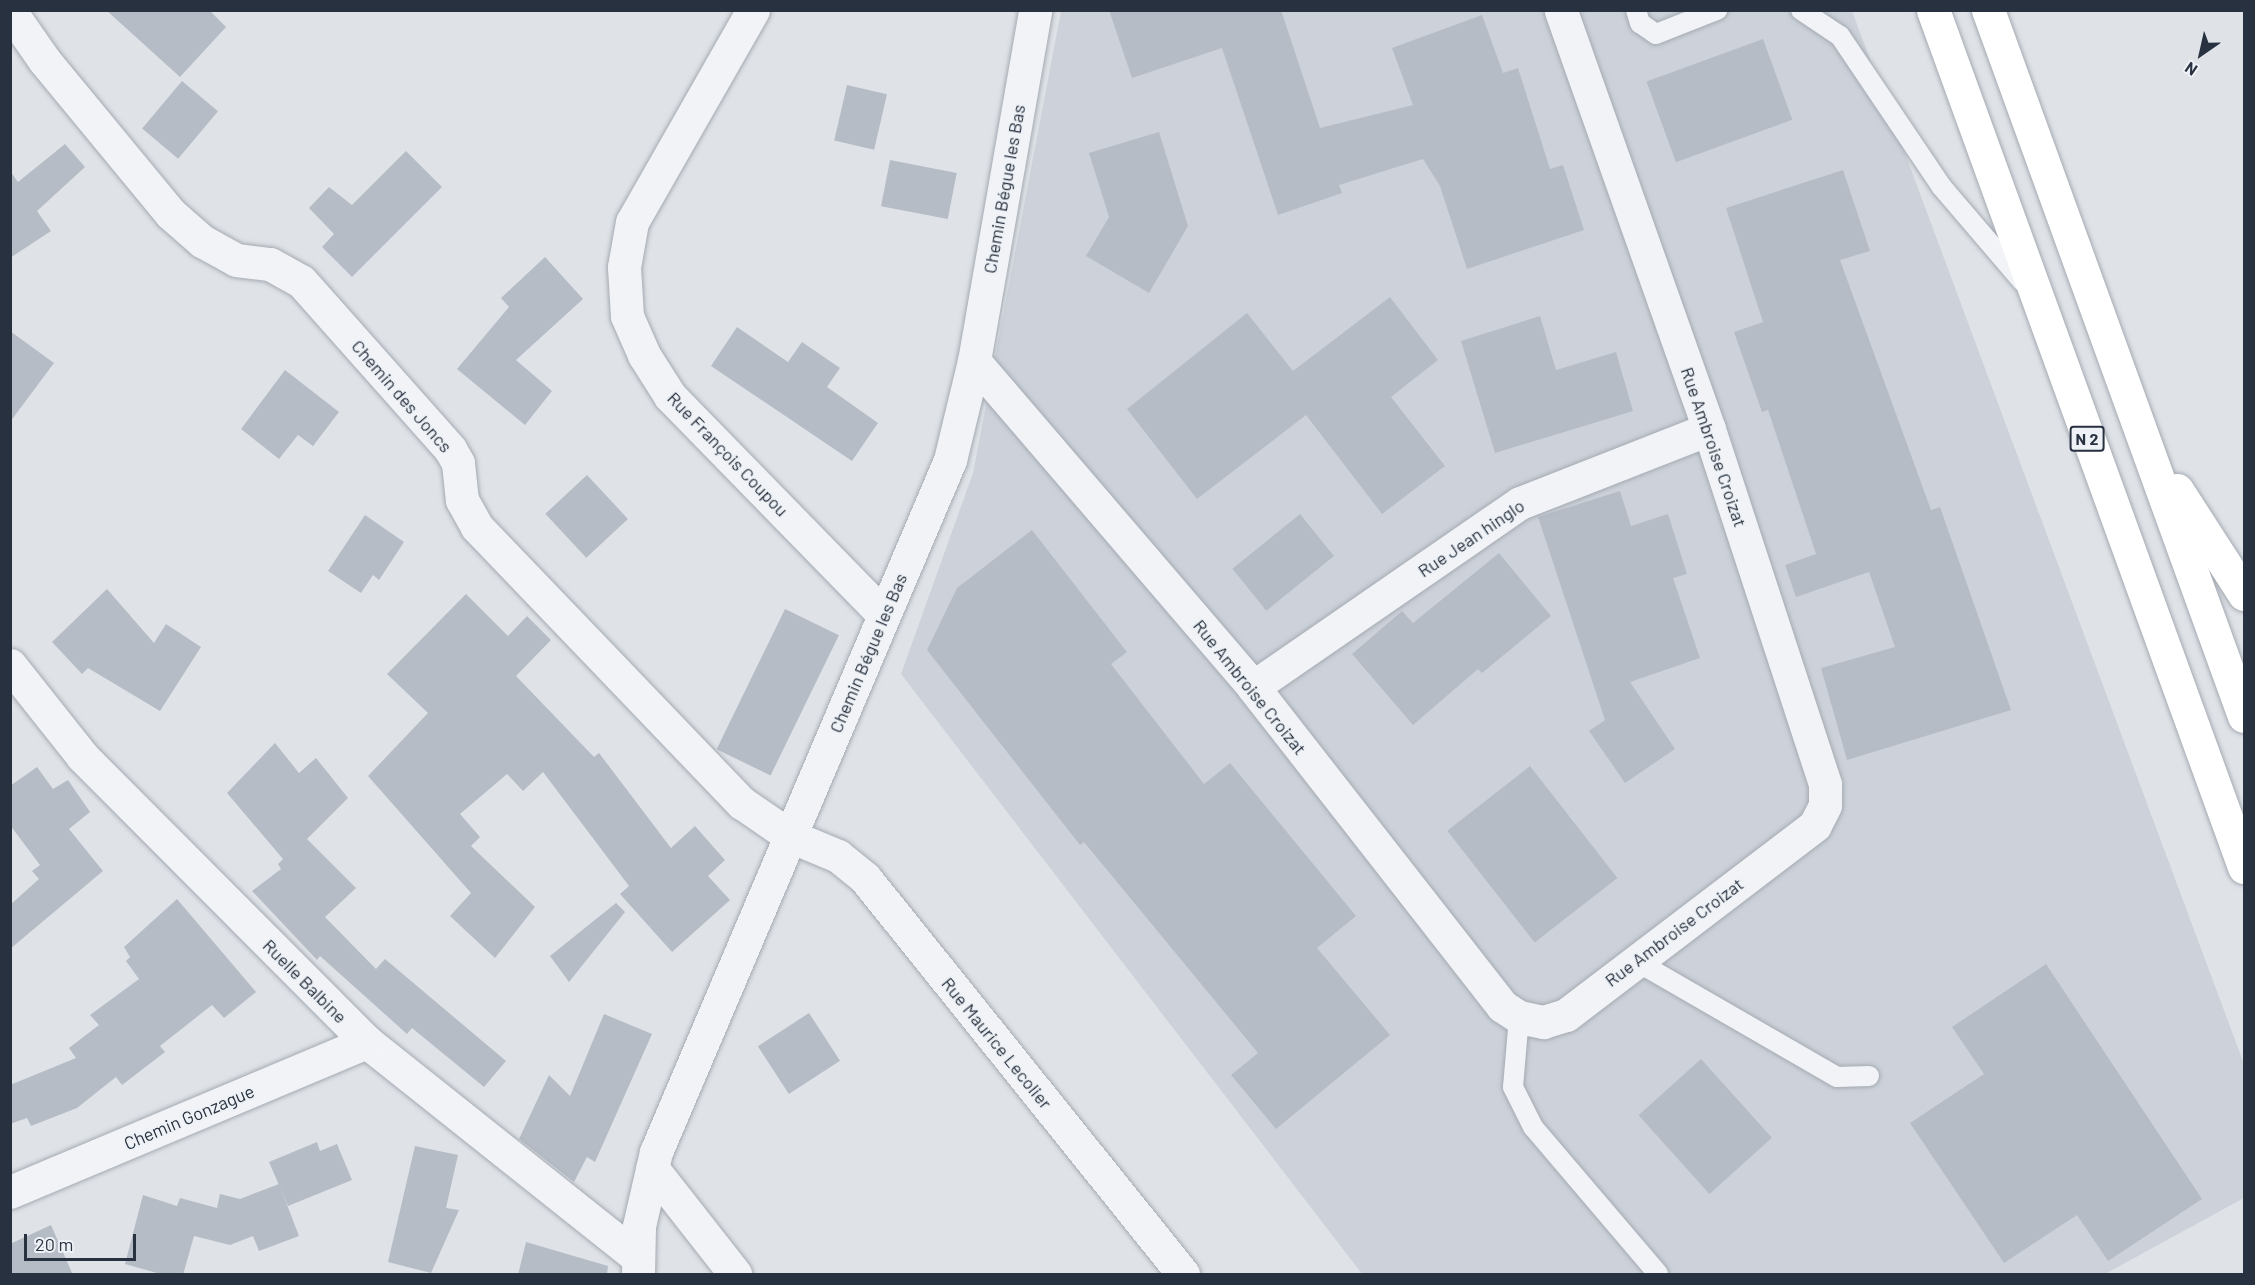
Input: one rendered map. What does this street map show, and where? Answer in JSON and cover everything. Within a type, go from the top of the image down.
[{"type":"highway","name":"N 2","points":[[1933,10],[2034,295],[2244,867]]},
{"type":"highway","points":[[1988,10],[2244,716]]},
{"type":"highway","points":[[2146,443],[2244,594]]},
{"type":"street","name":"Rue François Coupou","points":[[753,10],[632,222],[624,267],[627,316],[644,355],[670,396],[884,615]]},
{"type":"street","name":"Chemin Bégue les Bas","points":[[637,1266],[652,1168],[950,460],[974,361],[1035,10]]},
{"type":"street","name":"Rue Ambroise Croizat","points":[[974,361],[1253,687],[1502,1006],[1519,1017],[1544,1022],[1566,1015],[1815,825],[1825,805],[1825,784],[1709,429],[1561,10]]},
{"type":"street","name":"Chemin des Joncs","points":[[10,11],[44,60],[170,213],[202,241],[236,260],[270,264],[301,281],[450,449],[458,463],[462,500],[477,527],[742,803],[790,836]]},
{"type":"street","name":"Rue Jean hinglo","points":[[1253,687],[1520,502],[1709,429]]},
{"type":"street","name":"Ruelle Balbine","points":[[10,665],[82,756],[367,1042],[637,1266]]},
{"type":"street","name":"Rue Maurice Lecolier","points":[[790,836],[838,856],[865,878],[1183,1275]]},
{"type":"street","name":"Chemin Gonzague","points":[[10,1192],[367,1042]]},
{"type":"street","points":[[652,1168],[735,1275]]},
{"type":"lane","points":[[1636,10],[1640,23],[1656,34],[1717,10]]},
{"type":"lane","points":[[1801,10],[1840,36],[1941,186],[2034,295]]},
{"type":"lane","points":[[1636,961],[1836,1077],[1869,1076]]},
{"type":"lane","points":[[1519,1017],[1513,1087],[1533,1127],[1658,1275]]},
{"type":"shaded area","points":[[1061,11],[1852,11],[2244,1064],[2244,1198],[2105,1274],[1362,1274],[901,674],[973,473]]},
{"type":"building","points":[[106,10],[209,10],[226,27],[180,77]]},
{"type":"building","points":[[1109,10],[1281,10],[1320,128],[1413,105],[1392,48],[1482,15],[1503,73],[1518,68],[1550,169],[1563,165],[1584,230],[1467,269],[1440,186],[1423,159],[1339,185],[1342,193],[1278,215],[1222,48],[1132,78]]},
{"type":"building","points":[[1763,39],[1792,120],[1676,162],[1646,81]]},
{"type":"building","points":[[182,81],[218,111],[178,159],[142,128]]},
{"type":"building","points":[[847,85],[887,94],[874,150],[834,141]]},
{"type":"building","points":[[1159,132],[1188,226],[1149,293],[1086,256],[1109,217],[1089,153]]},
{"type":"building","points":[[65,144],[85,167],[37,211],[51,231],[10,258],[10,171],[18,182]]},
{"type":"building","points":[[406,151],[442,187],[352,277],[322,247],[334,234],[309,208],[329,187],[352,205]]},
{"type":"building","points":[[890,160],[957,173],[948,219],[881,206]]},
{"type":"building","points":[[1843,170],[1870,251],[1840,260],[1931,510],[1940,507],[2011,710],[1847,760],[1821,668],[1895,647],[1869,572],[1796,597],[1785,565],[1816,554],[1768,410],[1762,412],[1734,332],[1763,322],[1726,208]]},
{"type":"building","points":[[545,257],[583,299],[516,360],[552,391],[525,425],[457,369],[509,307],[501,298]]},
{"type":"building","points":[[1390,297],[1438,360],[1391,397],[1445,466],[1382,514],[1306,415],[1197,499],[1127,409],[1247,313],[1293,371]]},
{"type":"building","points":[[1540,316],[1556,370],[1616,352],[1633,411],[1495,453],[1461,341]]},
{"type":"building","points":[[737,327],[788,362],[802,342],[840,368],[827,387],[878,423],[852,461],[711,366]]},
{"type":"building","points":[[10,331],[54,363],[10,422]]},
{"type":"building","points":[[285,370],[339,412],[313,446],[298,435],[279,459],[241,429]]},
{"type":"building","points":[[587,475],[628,519],[586,558],[545,514]]},
{"type":"building","points":[[1620,491],[1631,526],[1668,514],[1687,574],[1673,578],[1700,658],[1630,682],[1675,749],[1625,783],[1589,731],[1605,720],[1538,517]]},
{"type":"building","points":[[1300,514],[1334,556],[1266,611],[1232,569]]},
{"type":"building","points":[[365,515],[404,542],[379,580],[373,575],[361,593],[328,571]]},
{"type":"building","points":[[1032,530],[1127,652],[1111,664],[1204,784],[1230,763],[1356,916],[1317,948],[1390,1035],[1276,1129],[1231,1075],[1258,1053],[1084,842],[1080,845],[927,650],[957,588]]},
{"type":"building","points":[[1499,553],[1551,616],[1482,673],[1478,669],[1413,725],[1352,654],[1402,611],[1413,623]]},
{"type":"building","points":[[107,589],[154,643],[166,624],[201,647],[160,711],[88,668],[82,674],[52,642]]},
{"type":"building","points":[[466,594],[508,636],[527,616],[551,640],[516,676],[594,757],[599,753],[671,848],[695,826],[725,860],[708,876],[730,900],[672,952],[620,894],[629,886],[543,772],[523,791],[507,774],[460,814],[480,837],[471,846],[535,907],[495,958],[450,916],[471,893],[368,776],[428,713],[387,674]]},
{"type":"building","points":[[785,609],[839,635],[771,776],[717,749]]},
{"type":"building","points":[[275,743],[299,773],[316,758],[348,798],[307,839],[356,888],[325,917],[376,969],[385,959],[506,1061],[484,1087],[412,1028],[407,1034],[320,956],[317,960],[252,891],[281,869],[278,864],[283,859],[227,793]]},
{"type":"building","points":[[1530,766],[1617,878],[1535,943],[1447,831]]},
{"type":"building","points":[[37,767],[53,789],[68,780],[90,812],[69,829],[103,871],[10,949],[10,905],[39,879],[32,871],[40,865],[10,825],[10,786]]},
{"type":"building","points":[[177,899],[256,992],[224,1018],[212,1005],[160,1046],[165,1052],[122,1085],[116,1077],[77,1108],[31,1126],[27,1118],[10,1124],[10,1085],[76,1058],[69,1048],[99,1025],[90,1015],[139,979],[126,961],[130,957],[124,947]]},
{"type":"building","points":[[616,903],[625,912],[569,982],[550,956]]},
{"type":"building","points":[[2046,964],[2202,1199],[2108,1261],[2077,1215],[2004,1263],[1910,1123],[1984,1074],[1952,1027]]},
{"type":"building","points":[[809,1013],[840,1061],[789,1094],[758,1046]]},
{"type":"building","points":[[604,1014],[652,1034],[595,1162],[587,1157],[574,1182],[519,1139],[549,1075],[570,1096]]},
{"type":"building","points":[[1701,1059],[1772,1138],[1710,1194],[1639,1115]]},
{"type":"building","points":[[317,1142],[320,1151],[337,1144],[352,1180],[288,1206],[269,1162]]},
{"type":"building","points":[[415,1146],[458,1155],[446,1208],[459,1210],[431,1273],[388,1262]]},
{"type":"building","points":[[279,1184],[299,1236],[259,1251],[253,1236],[230,1245],[194,1236],[183,1275],[164,1275],[125,1264],[143,1195],[177,1206],[180,1198],[217,1208],[220,1194],[240,1199]]},
{"type":"building","points":[[51,1225],[73,1275],[10,1275],[10,1244]]},
{"type":"building","points":[[526,1242],[608,1266],[607,1275],[518,1275]]}]
